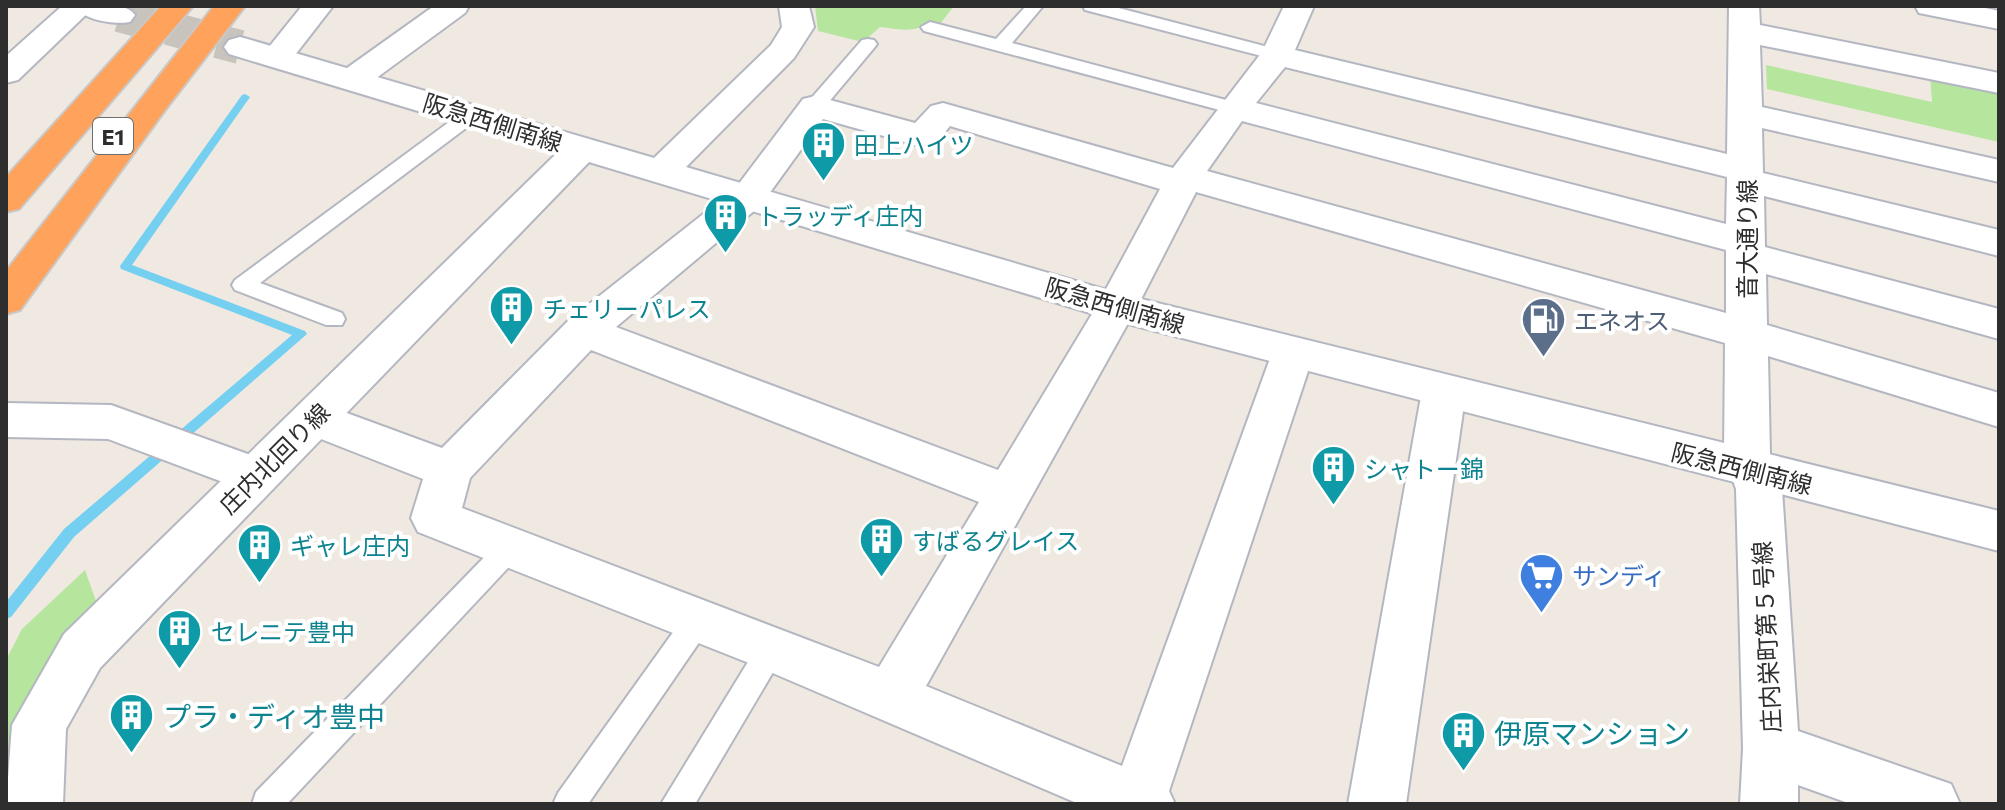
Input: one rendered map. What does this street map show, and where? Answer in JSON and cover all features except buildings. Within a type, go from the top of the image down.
[{"type":"highway","points":[[6,170],[163,6]]},
{"type":"highway","name":"E1","points":[[6,200],[178,6]]},
{"type":"highway","points":[[6,300],[227,6]]},
{"type":"highway","name":"E1","points":[[6,270],[138,105],[227,6]]},
{"type":"street","points":[[6,73],[80,6]]},
{"type":"street","points":[[89,6],[119,15]]},
{"type":"street","name":"阪急西側南線","points":[[318,6],[259,52],[1117,307],[1999,531]]},
{"type":"street","points":[[352,80],[454,6]]},
{"type":"street","points":[[660,172],[783,51],[798,27],[794,6]]},
{"type":"street","points":[[891,697],[1117,307],[1184,180],[1234,108],[1277,55],[1299,6]]},
{"type":"street","points":[[1930,6],[1999,20]]},
{"type":"street","points":[[1744,19],[1999,83]]},
{"type":"street","name":"音大通り線","points":[[1744,19],[1747,455],[1752,470]]},
{"type":"street","points":[[1277,55],[1999,243]]},
{"type":"street","points":[[1293,353],[1142,802],[1083,791],[891,697],[699,619],[435,518],[449,470],[584,331],[748,197],[815,106],[923,136],[943,113],[1747,334],[1999,410]]},
{"type":"street","points":[[1234,108],[1746,249],[1999,324]]},
{"type":"street","points":[[1745,114],[1999,171]]},
{"type":"street","name":"庄内北回り線","points":[[34,804],[39,725],[82,651],[582,149]]},
{"type":"street","points":[[584,331],[1008,493]]},
{"type":"street","points":[[1377,804],[1444,391]]},
{"type":"street","points":[[314,418],[449,470]]},
{"type":"street","points":[[6,420],[111,422],[257,476]]},
{"type":"street","name":"庄内栄町第５号線","points":[[1752,470],[1759,489],[1771,749],[1769,804]]},
{"type":"street","points":[[1771,749],[1931,804]]},
{"type":"lane","points":[[1000,46],[1035,6]]},
{"type":"lane","points":[[1091,6],[1277,55]]},
{"type":"lane","points":[[930,27],[1234,108]]},
{"type":"lane","points":[[815,106],[868,44]]},
{"type":"lane","points":[[334,319],[243,285],[471,115]]},
{"type":"lane","points":[[267,803],[511,547]]},
{"type":"lane","points":[[569,804],[699,619]]},
{"type":"lane","points":[[677,804],[772,648]]},
{"type":"green space","points":[[815,6],[954,6],[940,24],[930,21],[919,28],[906,30],[880,27],[863,42],[818,31]]},
{"type":"green space","points":[[1766,65],[1932,102],[1930,74],[1999,88],[1999,142],[1767,89]]},
{"type":"green space","points":[[85,570],[97,604],[6,804],[6,660],[22,629]]},
{"type":"waterway","points":[[6,613],[69,533],[301,334],[125,266],[245,97]]},
{"type":"tunnel","points":[[119,15],[240,47]]},
{"type":"place","name":"田上ハイツ","points":[[823,183]]},
{"type":"place","name":"トラッディ庄内","points":[[726,254]]},
{"type":"place","name":"チェリーパレス","points":[[512,347]]},
{"type":"place","name":"エネオス","points":[[1543,359]]},
{"type":"place","name":"シャトー錦","points":[[1333,507]]},
{"type":"place","name":"すばるグレイス","points":[[881,579]]},
{"type":"place","name":"ギャレ庄内","points":[[259,584]]},
{"type":"place","name":"サンディ","points":[[1541,614]]},
{"type":"place","name":"セレニテ豊中","points":[[180,670]]},
{"type":"place","name":"プラ・ディオ豊中","points":[[132,755]]},
{"type":"place","name":"伊原マンション","points":[[1463,772]]}]
